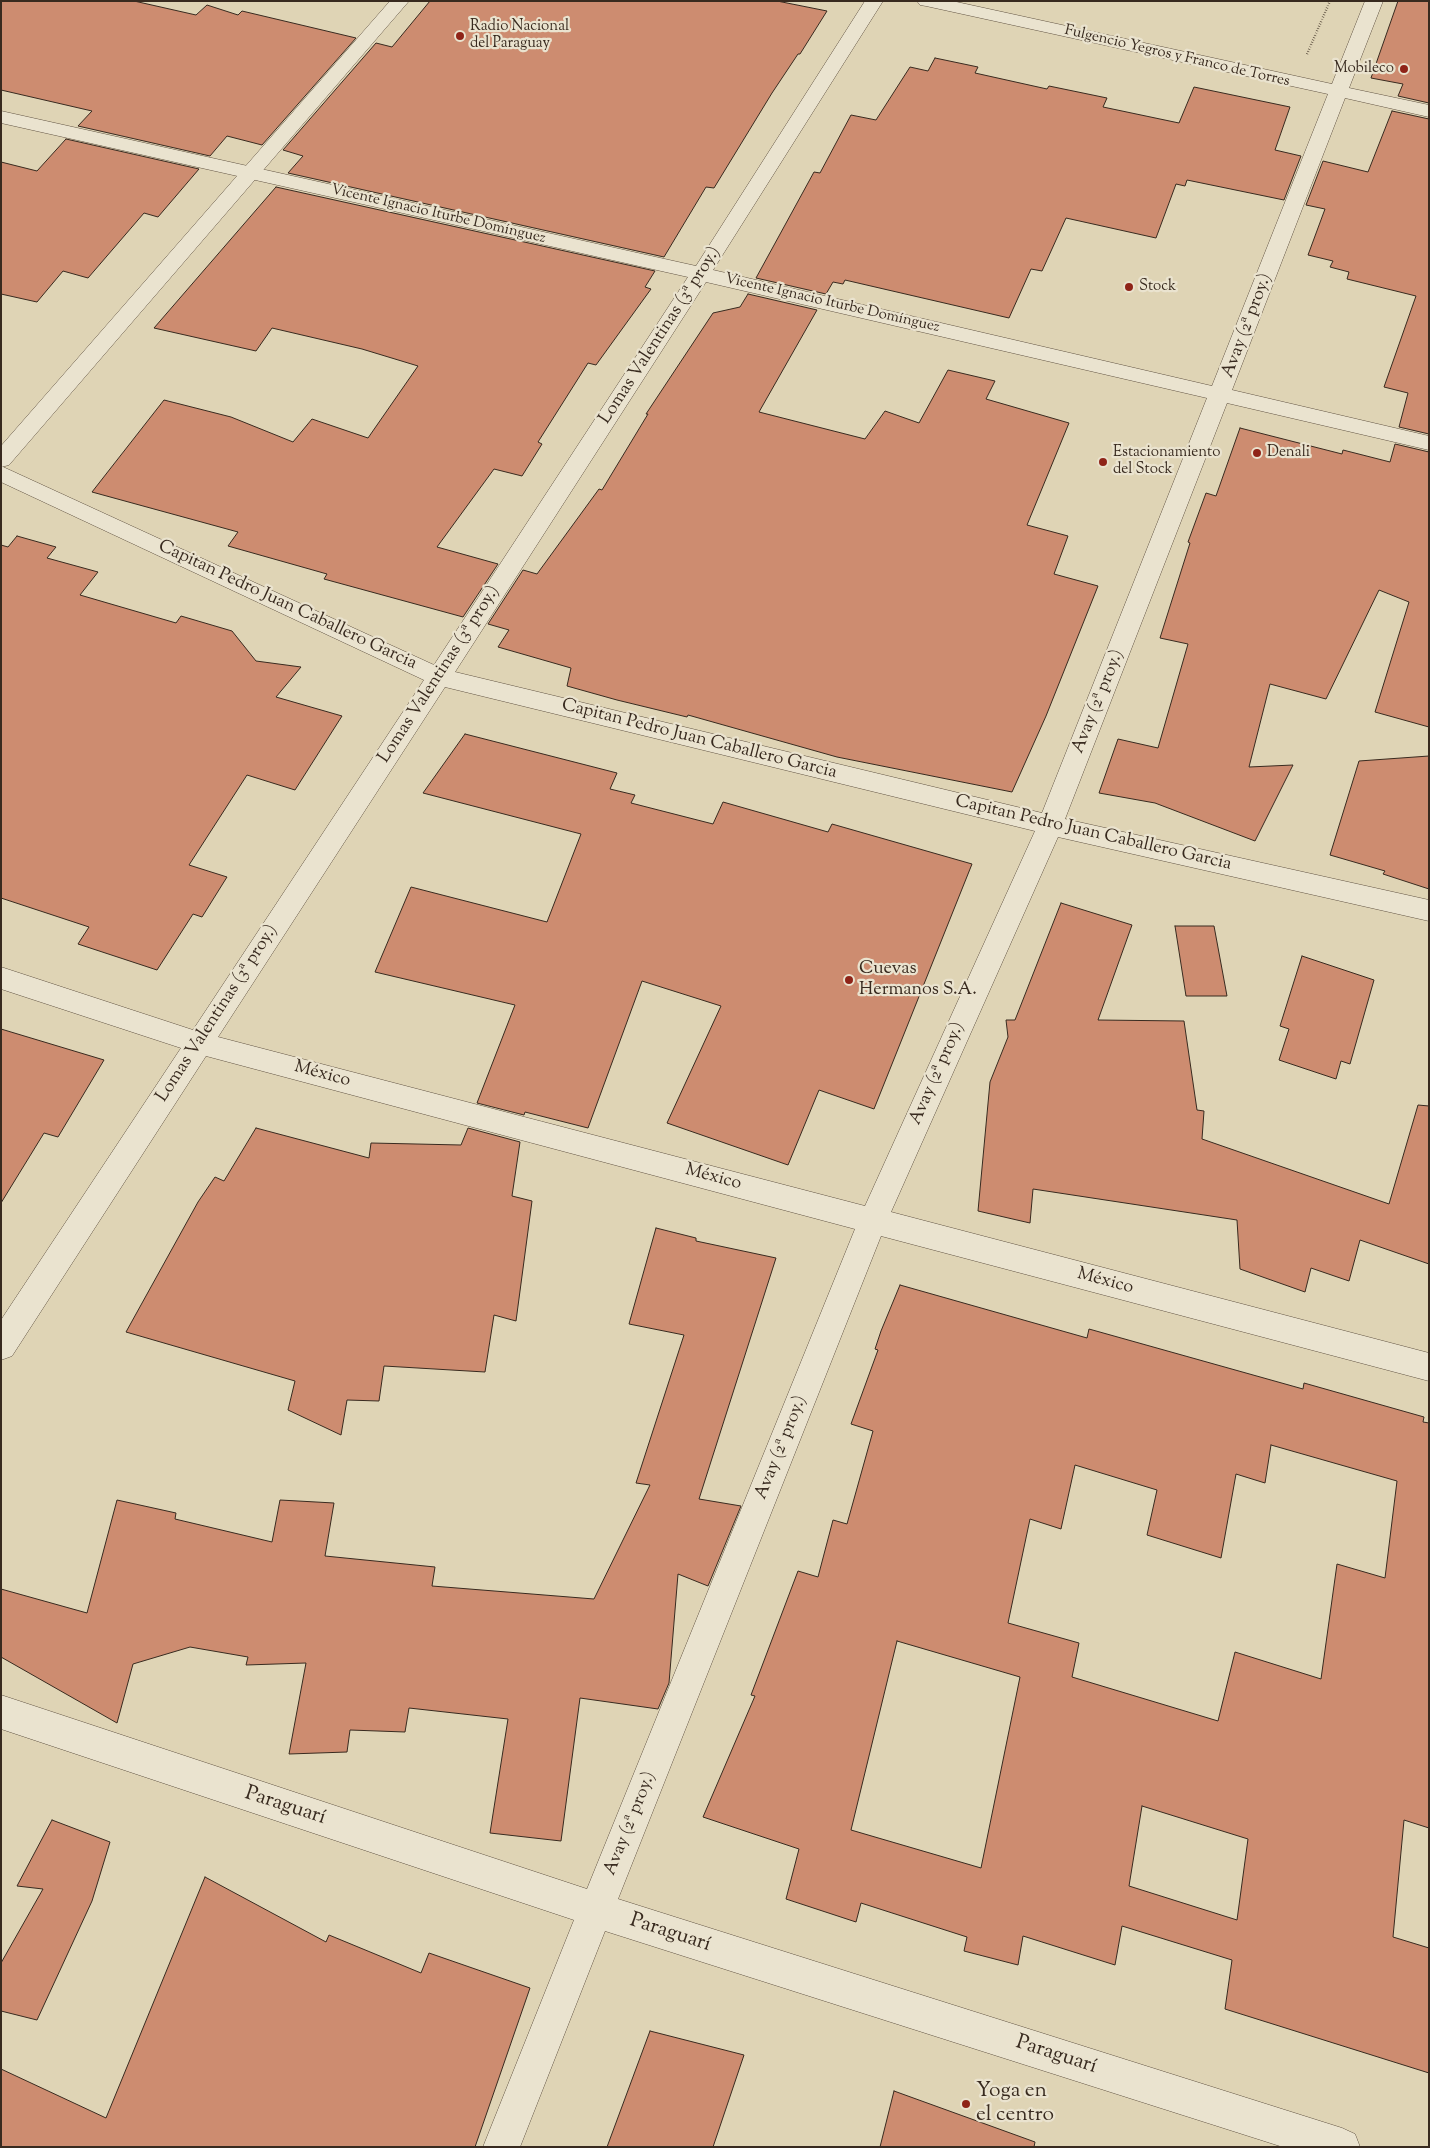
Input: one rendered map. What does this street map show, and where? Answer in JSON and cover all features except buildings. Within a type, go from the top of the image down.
[{"type":"street","points":[[1,460],[400,1]]},
{"type":"street","name":"Lomas Valentinas (3ª proy.)","points":[[1,1346],[440,677],[701,274],[874,1]]},
{"type":"street","name":"Fulgencio Yegros y Franco de Torres","points":[[926,1],[1339,93],[1429,111]]},
{"type":"street","name":"Avay (2ª proy.)","points":[[501,2147],[873,1220],[1050,824],[1221,394],[1374,1]]},
{"type":"street","name":"Vicente Ignacio Iturbe Domínguez","points":[[1,117],[701,274],[1429,443]]},
{"type":"street","name":"Capitan Pedro Juan Caballero Garcia","points":[[1,473],[440,677],[1050,824],[1429,912]]},
{"type":"street","name":"México","points":[[1,978],[199,1043],[1429,1367]]},
{"type":"street","name":"Paraguarí","points":[[1,1712],[596,1910],[1342,2147]]},
{"type":"path","points":[[1306,55],[1330,1]]},
{"type":"place","name":"Radio Nacional del Paraguay","points":[[460,36]]},
{"type":"place","name":"Mobileco","points":[[1404,69]]},
{"type":"place","name":"Stock","points":[[1129,287]]},
{"type":"place","name":"Denali","points":[[1257,453]]},
{"type":"place","name":"Estacionamiento del Stock","points":[[1103,462]]},
{"type":"place","name":"Cuevas Hermanos S.A.","points":[[849,980]]},
{"type":"place","name":"Yoga en el centro","points":[[966,2104]]}]
